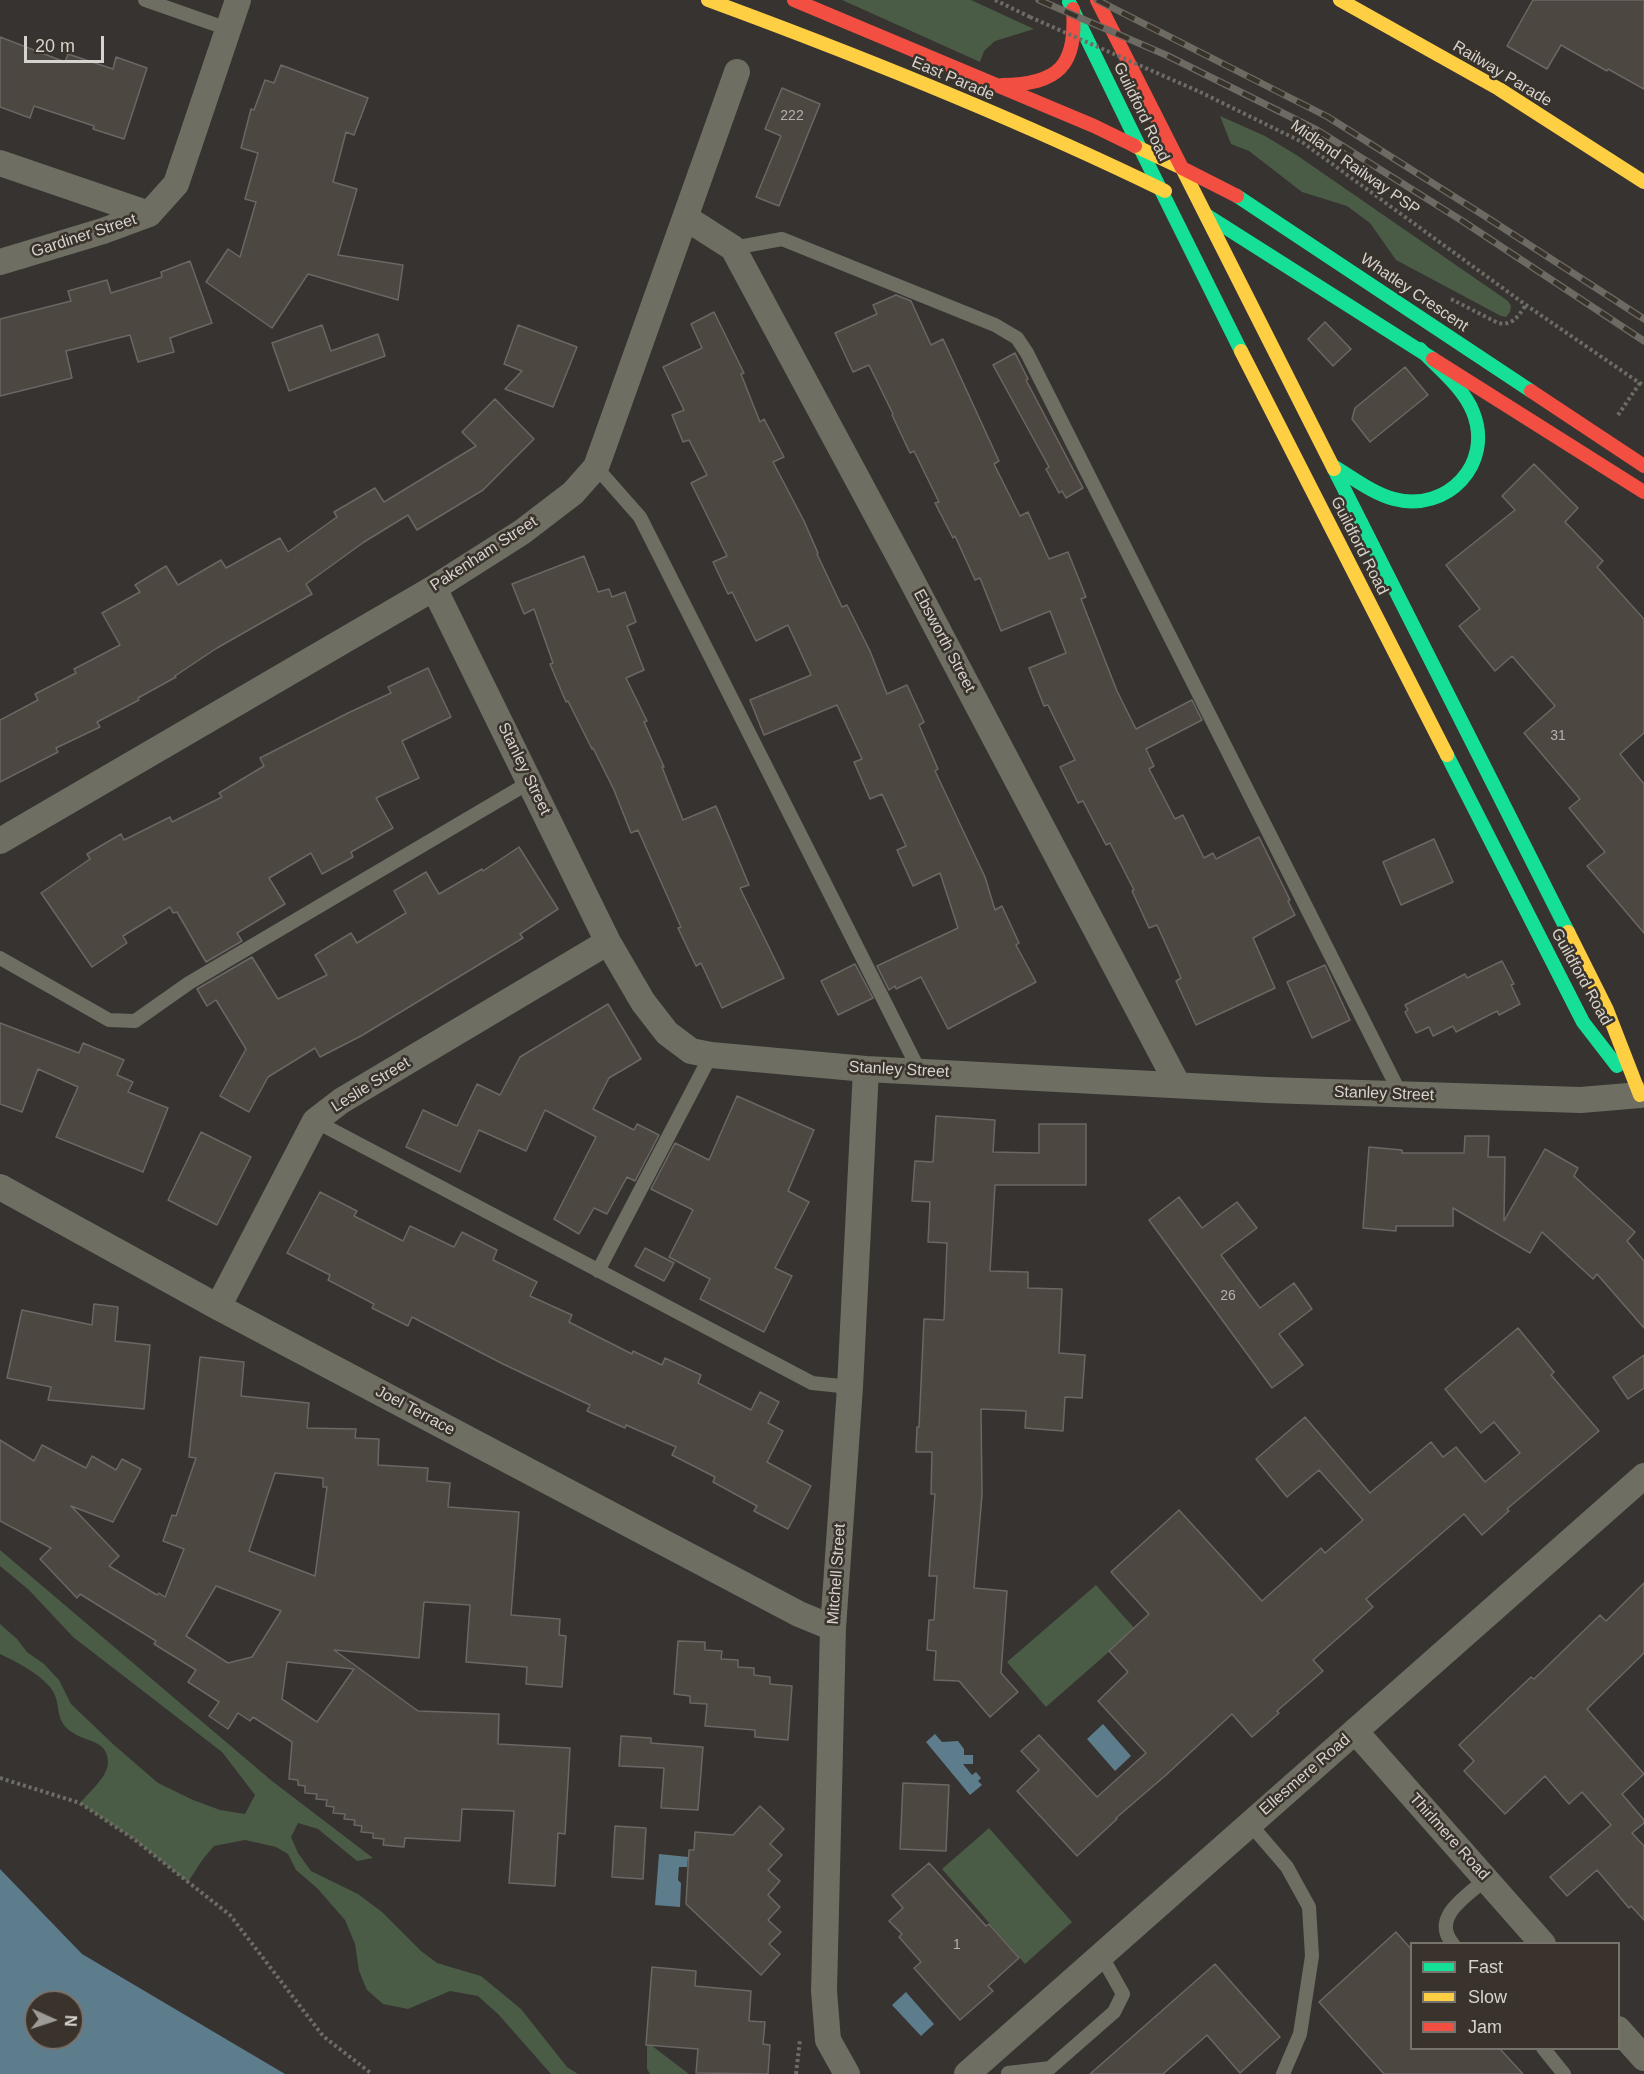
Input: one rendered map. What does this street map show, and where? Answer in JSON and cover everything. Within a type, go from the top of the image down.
[{"type":"main road","name":"East Parade","points":[[708,0],[832,46],[1095,157],[1206,215]]},
{"type":"main road","name":"East Parade","points":[[794,0],[1161,157]]},
{"type":"main road","name":"Guildford Road","points":[[1097,0],[1607,1010],[1642,1098]]},
{"type":"main road","name":"Railway Parade","points":[[1340,0],[1499,89],[1644,182]]},
{"type":"main road","name":"Guildford Road","points":[[1070,4],[1160,189],[1583,1022],[1642,1098]]},
{"type":"main road","points":[[997,85],[1024,86],[1046,80],[1063,66],[1074,45],[1075,27],[1070,4]]},
{"type":"main road","name":"Whatley Crescent","points":[[1161,157],[1240,197],[1644,466]]},
{"type":"main road","points":[[1206,215],[1644,492]]},
{"type":"main road","points":[[1333,466],[1393,499],[1413,503],[1434,500],[1453,490],[1468,474],[1477,455],[1479,434],[1474,414],[1463,396],[1420,349]]},
{"type":"street","name":"Gardiner Street","points":[[0,262],[103,231],[149,214],[176,184],[238,0]]},
{"type":"street","name":"Pakenham Street","points":[[0,841],[434,588],[522,532],[573,493],[596,467],[737,72]]},
{"type":"street","points":[[0,163],[149,214]]},
{"type":"street","name":"Ebsworth Street","points":[[686,218],[733,248],[908,572],[1178,1085]]},
{"type":"street","name":"Stanley Street","points":[[434,588],[608,942],[643,1002],[667,1033],[691,1052],[866,1069],[1178,1085],[1401,1095],[1581,1100],[1642,1098]]},
{"type":"street","name":"Leslie Street","points":[[218,1307],[315,1121],[341,1101],[608,942]]},
{"type":"street","name":"Mitchell Street","points":[[847,2074],[828,2040],[824,1991],[833,1628],[850,1387],[866,1069]]},
{"type":"street","name":"Joel Terrace","points":[[0,1187],[218,1307],[799,1614],[833,1628]]},
{"type":"street","name":"Ellesmere Road","points":[[967,2074],[1644,1476]]},
{"type":"street","name":"Thirlmere Road","points":[[1355,1731],[1541,1942]]},
{"type":"street","points":[[1620,2031],[1644,2058]]},
{"type":"lane","points":[[145,0],[228,29]]},
{"type":"lane","points":[[733,248],[782,239],[995,326],[1017,338],[1027,353],[1401,1095]]},
{"type":"lane","points":[[596,467],[640,517],[920,1072]]},
{"type":"lane","points":[[0,958],[110,1020],[135,1021],[189,983],[530,782]]},
{"type":"lane","points":[[598,1271],[711,1055]]},
{"type":"lane","points":[[315,1121],[812,1383],[850,1387]]},
{"type":"lane","points":[[1250,1824],[1287,1867],[1309,1907],[1311,1967],[1300,2034],[1283,2074]]},
{"type":"lane","points":[[1451,1942],[1446,1935],[1445,1923],[1449,1912],[1486,1879]]},
{"type":"lane","points":[[989,2055],[1008,2074],[1050,2068],[1114,2012],[1123,1994],[1101,1955]]},
{"type":"lane","points":[[1544,2050],[1564,2074]]},
{"type":"path","name":"Midland Railway PSP","points":[[994,0],[1200,92],[1302,142],[1526,305],[1642,385]]},
{"type":"path","points":[[1616,418],[1642,385]]},
{"type":"path","points":[[0,1778],[80,1803],[134,1839],[230,1916],[323,2036],[372,2074]]},
{"type":"green space","points":[[842,0],[971,0],[1034,29],[995,41],[984,51],[980,62]]},
{"type":"green space","points":[[1220,116],[1265,136],[1298,156],[1508,301],[1511,306],[1510,312],[1506,317],[1501,316],[1396,260],[1370,223],[1347,206],[1302,192],[1249,151],[1231,144]]},
{"type":"green space","points":[[0,1550],[272,1781],[373,1858],[357,1861],[318,1829],[298,1823],[291,1837],[298,1853],[311,1871],[358,1894],[382,1912],[421,1951],[437,1963],[481,1976],[521,2009],[567,2067],[578,2074],[551,2074],[498,2014],[478,1996],[450,1991],[408,2009],[383,2004],[367,1990],[359,1971],[355,1944],[345,1920],[317,1888],[296,1870],[288,1854],[276,1847],[245,1840],[214,1846],[188,1882],[134,1839],[80,1803],[98,1784],[105,1772],[107,1754],[101,1746],[75,1734],[63,1724],[54,1693],[40,1677],[0,1654],[0,1624],[59,1680],[71,1704],[158,1783],[220,1810],[245,1814],[255,1795],[222,1752],[73,1637],[29,1590],[0,1566]]},
{"type":"green space","points":[[1096,1585],[1135,1629],[1046,1707],[1007,1662]]},
{"type":"green space","points":[[989,1828],[1072,1922],[1025,1964],[942,1869]]},
{"type":"green space","points":[[647,2042],[689,2074],[650,2074],[647,2069]]},
{"type":"water","points":[[1103,1724],[1131,1756],[1115,1771],[1087,1739]]},
{"type":"water","points":[[935,1734],[942,1742],[958,1741],[964,1749],[964,1755],[973,1755],[973,1764],[963,1764],[972,1775],[976,1772],[981,1778],[978,1781],[982,1785],[970,1795],[926,1742]]},
{"type":"water","points":[[659,1854],[688,1857],[687,1867],[679,1867],[680,1907],[655,1905]]},
{"type":"water","points":[[0,1869],[82,1954],[285,2074],[0,2074]]},
{"type":"water","points":[[906,1992],[934,2024],[921,2036],[892,2005]]},
{"type":"building","points":[[1533,0],[1644,0],[1644,89],[1561,45],[1547,69],[1507,46]]},
{"type":"building","points":[[0,37],[65,62],[68,54],[113,69],[116,57],[147,68],[124,139],[93,129],[94,126],[34,106],[30,118],[0,107]]},
{"type":"building","points":[[281,65],[368,98],[354,135],[346,132],[333,182],[357,189],[338,255],[403,265],[398,300],[308,274],[272,328],[206,282],[228,249],[240,257],[256,202],[245,199],[258,153],[241,148],[251,109],[254,110],[265,80],[274,83]]},
{"type":"building","points":[[782,88],[820,104],[779,206],[756,197],[781,136],[765,129]]},
{"type":"building","points":[[190,261],[212,323],[170,338],[174,352],[138,362],[130,335],[66,351],[72,378],[0,396],[0,319],[71,301],[68,291],[107,280],[111,293],[162,277],[161,272]]},
{"type":"building","points":[[896,295],[911,301],[931,345],[943,339],[999,461],[994,464],[1020,516],[1028,512],[1049,559],[1068,552],[1086,597],[1081,599],[1117,691],[1136,729],[1192,700],[1202,720],[1146,749],[1154,766],[1149,769],[1175,819],[1183,815],[1204,858],[1213,853],[1216,859],[1259,837],[1295,915],[1253,938],[1275,988],[1196,1025],[1176,981],[1181,978],[1157,925],[1149,928],[1132,891],[1134,890],[1110,843],[1106,845],[1083,801],[1078,803],[1060,767],[1075,760],[1048,705],[1044,706],[1029,668],[1066,653],[1050,611],[1001,631],[980,578],[975,580],[955,536],[953,538],[935,503],[939,502],[914,451],[910,453],[869,365],[853,372],[835,333],[877,314],[873,305]]},
{"type":"building","points":[[714,312],[744,373],[741,374],[760,422],[764,419],[784,457],[773,462],[804,521],[842,607],[847,605],[870,651],[887,694],[907,685],[924,722],[919,725],[938,769],[935,771],[985,877],[995,910],[1002,906],[1019,943],[1016,945],[1036,982],[948,1029],[921,977],[889,990],[877,966],[958,928],[940,873],[913,886],[897,850],[906,846],[882,794],[870,799],[854,762],[862,759],[837,705],[764,735],[750,700],[811,675],[788,625],[756,641],[732,592],[728,594],[713,562],[727,556],[691,483],[707,475],[689,440],[683,442],[672,415],[684,410],[663,367],[702,348],[691,324]]},
{"type":"building","points":[[1325,322],[1351,349],[1333,366],[1308,339]]},
{"type":"building","points":[[322,325],[331,351],[378,334],[385,356],[289,391],[272,343]]},
{"type":"building","points":[[518,325],[577,347],[553,407],[505,389],[522,371],[504,364]]},
{"type":"building","points":[[1015,353],[1028,379],[1026,380],[1083,488],[1066,498],[1062,491],[1059,493],[1046,469],[1049,467],[993,365]]},
{"type":"building","points":[[1405,367],[1428,395],[1370,442],[1352,419],[1355,408]]},
{"type":"building","points":[[495,399],[534,439],[483,490],[417,530],[408,515],[364,542],[306,584],[312,594],[217,648],[176,677],[138,698],[139,700],[97,722],[100,727],[56,748],[58,752],[0,782],[0,720],[38,700],[35,694],[76,673],[74,669],[120,645],[102,613],[140,592],[135,585],[166,566],[178,585],[221,560],[226,568],[280,538],[288,552],[337,517],[334,512],[375,488],[384,502],[476,446],[462,432]]},
{"type":"building","points":[[1534,464],[1578,508],[1565,522],[1603,561],[1597,567],[1644,619],[1644,733],[1620,754],[1644,784],[1644,933],[1587,866],[1605,852],[1569,808],[1580,799],[1524,733],[1555,706],[1512,656],[1495,671],[1459,626],[1480,609],[1446,565],[1515,510],[1502,496]]},
{"type":"building","points":[[584,556],[598,592],[609,589],[612,597],[625,592],[636,622],[627,626],[644,670],[626,678],[647,721],[644,722],[664,767],[662,767],[683,820],[716,806],[749,885],[740,888],[784,978],[722,1008],[701,963],[696,966],[678,928],[681,927],[638,830],[631,833],[614,790],[568,701],[566,702],[550,664],[553,663],[534,609],[524,614],[512,584]]},
{"type":"building","points":[[428,668],[451,717],[402,741],[419,778],[376,798],[393,828],[351,852],[353,857],[322,874],[311,853],[269,878],[285,904],[237,933],[242,941],[206,962],[177,912],[173,913],[170,907],[123,936],[127,943],[92,967],[41,893],[90,859],[87,854],[121,834],[124,840],[170,817],[172,822],[222,797],[219,793],[264,766],[260,758],[391,693],[388,687]]},
{"type":"building","points":[[1434,839],[1453,882],[1401,905],[1383,862]]},
{"type":"building","points":[[519,847],[558,909],[520,934],[523,938],[361,1036],[320,1057],[315,1048],[268,1077],[249,1112],[220,1096],[246,1049],[216,1000],[207,1006],[197,989],[252,957],[278,999],[327,975],[315,955],[351,933],[357,943],[406,913],[394,891],[426,872],[439,894],[482,869],[483,871]]},
{"type":"building","points":[[1502,961],[1514,984],[1511,985],[1520,1004],[1499,1015],[1497,1011],[1456,1032],[1453,1026],[1433,1036],[1429,1027],[1416,1033],[1405,1012],[1408,1010],[1405,1005],[1465,974],[1467,978]]},
{"type":"building","points":[[855,964],[873,998],[838,1015],[821,981]]},
{"type":"building","points":[[1325,965],[1350,1020],[1312,1038],[1287,982]]},
{"type":"building","points":[[608,1004],[641,1059],[609,1078],[593,1109],[634,1130],[637,1124],[659,1135],[635,1181],[627,1177],[607,1214],[594,1208],[579,1234],[554,1219],[596,1137],[545,1110],[526,1151],[479,1130],[460,1172],[406,1147],[423,1110],[457,1126],[477,1084],[500,1095],[520,1057]]},
{"type":"building","points":[[0,1023],[79,1053],[83,1043],[124,1060],[117,1075],[133,1082],[128,1092],[168,1108],[143,1172],[56,1137],[78,1087],[38,1069],[22,1112],[0,1104]]},
{"type":"building","points":[[737,1096],[814,1130],[788,1191],[809,1202],[775,1268],[792,1276],[764,1332],[700,1299],[710,1279],[669,1257],[693,1210],[651,1189],[675,1143],[709,1160]]},
{"type":"building","points":[[936,1116],[995,1120],[993,1152],[1039,1153],[1039,1124],[1086,1124],[1086,1185],[995,1185],[990,1271],[1028,1272],[1028,1288],[1062,1289],[1059,1353],[1085,1355],[1082,1398],[1065,1397],[1063,1431],[1025,1428],[1026,1411],[981,1409],[982,1495],[974,1588],[1007,1591],[1001,1673],[1018,1692],[990,1717],[959,1681],[934,1680],[936,1651],[927,1650],[929,1620],[934,1620],[937,1576],[929,1576],[935,1494],[931,1494],[932,1452],[916,1452],[917,1427],[919,1427],[924,1319],[944,1320],[947,1243],[928,1242],[930,1202],[912,1201],[915,1161],[933,1162]]},
{"type":"building","points":[[201,1132],[251,1157],[217,1225],[168,1200]]},
{"type":"building","points":[[1465,1136],[1489,1136],[1488,1157],[1505,1157],[1504,1221],[1545,1149],[1578,1168],[1574,1176],[1635,1232],[1627,1241],[1644,1261],[1644,1328],[1597,1274],[1593,1279],[1542,1232],[1530,1253],[1453,1208],[1453,1226],[1396,1226],[1396,1231],[1363,1228],[1369,1147],[1402,1150],[1402,1153],[1464,1153]]},
{"type":"building","points":[[320,1192],[357,1211],[354,1216],[403,1241],[410,1226],[454,1247],[462,1232],[497,1250],[493,1260],[537,1282],[530,1296],[572,1315],[569,1322],[632,1354],[633,1351],[662,1365],[665,1358],[701,1375],[698,1383],[751,1410],[760,1392],[779,1402],[768,1423],[783,1431],[767,1462],[811,1486],[788,1529],[754,1511],[757,1506],[713,1482],[715,1477],[672,1455],[676,1447],[587,1411],[590,1405],[503,1364],[412,1317],[408,1326],[372,1308],[374,1304],[328,1280],[330,1275],[287,1253]]},
{"type":"building","points":[[1179,1197],[1202,1228],[1237,1202],[1257,1228],[1221,1255],[1260,1308],[1294,1283],[1312,1309],[1279,1334],[1303,1365],[1272,1388],[1149,1220]]},
{"type":"building","points":[[645,1248],[674,1263],[664,1281],[635,1266]]},
{"type":"building","points":[[94,1304],[118,1307],[115,1341],[150,1345],[144,1409],[48,1400],[51,1387],[7,1378],[22,1310],[92,1325]]},
{"type":"building","points":[[1518,1328],[1554,1372],[1551,1375],[1599,1431],[1507,1509],[1509,1511],[1482,1535],[1464,1514],[1366,1599],[1373,1607],[1313,1660],[1323,1671],[1277,1711],[1279,1713],[1252,1737],[1232,1714],[1077,1856],[1017,1791],[1039,1770],[1021,1751],[1039,1735],[1097,1797],[1146,1753],[1098,1701],[1128,1672],[1109,1651],[1149,1614],[1111,1572],[1179,1510],[1262,1601],[1321,1548],[1325,1553],[1363,1520],[1319,1470],[1287,1497],[1256,1459],[1305,1417],[1370,1493],[1431,1442],[1443,1457],[1456,1447],[1485,1482],[1520,1453],[1494,1422],[1481,1433],[1445,1389]]},
{"type":"building","points":[[1644,1355],[1644,1388],[1628,1399],[1613,1377]]},
{"type":"building","points":[[200,1357],[244,1362],[241,1396],[309,1403],[307,1428],[356,1429],[355,1438],[379,1439],[378,1465],[428,1468],[427,1481],[450,1483],[448,1507],[519,1512],[511,1615],[560,1619],[559,1635],[566,1636],[562,1687],[526,1684],[527,1667],[466,1662],[470,1605],[424,1602],[419,1658],[334,1650],[418,1711],[499,1714],[498,1744],[570,1748],[565,1834],[558,1833],[555,1886],[509,1883],[514,1811],[462,1809],[460,1841],[405,1838],[404,1847],[383,1845],[384,1839],[373,1838],[373,1833],[361,1832],[362,1826],[354,1825],[355,1820],[344,1819],[345,1814],[333,1813],[334,1807],[326,1806],[327,1800],[316,1799],[317,1794],[305,1793],[305,1786],[298,1785],[298,1780],[289,1779],[292,1742],[253,1717],[250,1721],[238,1713],[228,1729],[209,1716],[219,1702],[188,1682],[196,1670],[154,1644],[156,1641],[80,1594],[77,1598],[40,1559],[51,1548],[0,1521],[0,1440],[34,1461],[42,1445],[86,1468],[92,1456],[116,1470],[122,1459],[141,1469],[113,1522],[71,1506],[119,1556],[109,1566],[157,1595],[159,1593],[165,1597],[184,1549],[163,1541],[172,1515],[176,1516],[196,1458],[189,1457]],"holes":[[[275,1473],[323,1478],[323,1487],[327,1487],[315,1576],[249,1551]],[[216,1586],[281,1611],[252,1657],[228,1663],[186,1636]],[[287,1662],[354,1669],[317,1722],[282,1699]]]},
{"type":"building","points":[[1644,1583],[1644,1653],[1587,1709],[1644,1774],[1622,1794],[1644,1820],[1644,1823],[1632,1833],[1644,1846],[1644,1920],[1631,1906],[1629,1908],[1597,1870],[1567,1896],[1550,1877],[1611,1825],[1582,1792],[1569,1804],[1545,1776],[1505,1814],[1464,1771],[1474,1761],[1459,1745],[1531,1677],[1534,1679],[1600,1615],[1606,1621]]},
{"type":"building","points":[[678,1641],[705,1642],[705,1650],[722,1651],[721,1659],[738,1660],[738,1667],[754,1668],[754,1675],[770,1677],[770,1684],[792,1686],[788,1740],[755,1737],[755,1730],[705,1726],[707,1704],[690,1703],[690,1696],[674,1694]]},
{"type":"building","points":[[621,1736],[651,1738],[651,1743],[703,1747],[698,1810],[661,1808],[664,1768],[619,1766]]},
{"type":"building","points":[[903,1783],[949,1785],[946,1851],[900,1849]]},
{"type":"building","points":[[760,1806],[784,1829],[770,1844],[782,1855],[768,1870],[780,1881],[768,1895],[780,1907],[768,1920],[781,1932],[769,1944],[780,1954],[761,1975],[686,1904],[689,1850],[694,1850],[695,1832],[733,1835]]},
{"type":"building","points":[[615,1826],[646,1828],[643,1879],[612,1877]]},
{"type":"building","points":[[929,1863],[986,1926],[989,1924],[1019,1958],[988,1986],[993,1991],[960,2020],[914,1968],[921,1962],[899,1937],[902,1934],[889,1921],[903,1908],[892,1895]]},
{"type":"building","points":[[1396,1932],[1410,1948],[1410,2050],[1501,2050],[1523,2074],[1384,2074],[1319,2002]]},
{"type":"building","points":[[1215,1964],[1280,2037],[1240,2073],[1207,2035],[1163,2074],[1090,2074]]},
{"type":"building","points":[[652,1967],[696,1971],[695,1986],[751,1991],[749,2021],[765,2022],[763,2044],[770,2045],[768,2074],[696,2073],[698,2049],[646,2045]]},
{"type":"railway","points":[[1039,0],[1166,55],[1317,130],[1464,222],[1644,341]]},
{"type":"railway","points":[[1097,0],[1328,117],[1644,319]]},
{"type":"traffic: fast","points":[[1069,2],[1140,148]]},
{"type":"traffic: fast","points":[[1140,148],[1241,351]]},
{"type":"traffic: fast","points":[[1237,196],[1531,391]]},
{"type":"traffic: fast","points":[[1206,215],[1433,359]]},
{"type":"traffic: fast","points":[[1333,466],[1378,493],[1394,499],[1413,501],[1432,499],[1448,491],[1461,480],[1471,466],[1477,450],[1478,431],[1473,412],[1457,386],[1420,349]]},
{"type":"traffic: fast","points":[[1334,469],[1568,932]]},
{"type":"traffic: fast","points":[[1447,755],[1583,1022],[1617,1066]]},
{"type":"traffic: slow","points":[[708,0],[939,90],[1109,164],[1165,191]]},
{"type":"traffic: slow","points":[[1340,0],[1499,89],[1644,182]]},
{"type":"traffic: slow","points":[[1135,146],[1182,168],[1334,469]]},
{"type":"traffic: slow","points":[[1241,351],[1447,755]]},
{"type":"traffic: slow","points":[[1568,932],[1607,1010],[1640,1095]]},
{"type":"traffic: jam","points":[[794,0],[1094,126],[1135,146]]},
{"type":"traffic: jam","points":[[1097,0],[1182,168],[1237,196]]},
{"type":"traffic: jam","points":[[1002,85],[1038,81],[1051,76],[1060,68],[1072,45],[1073,9]]},
{"type":"traffic: jam","points":[[1433,359],[1644,492]]},
{"type":"traffic: jam","points":[[1531,391],[1644,466]]}]
